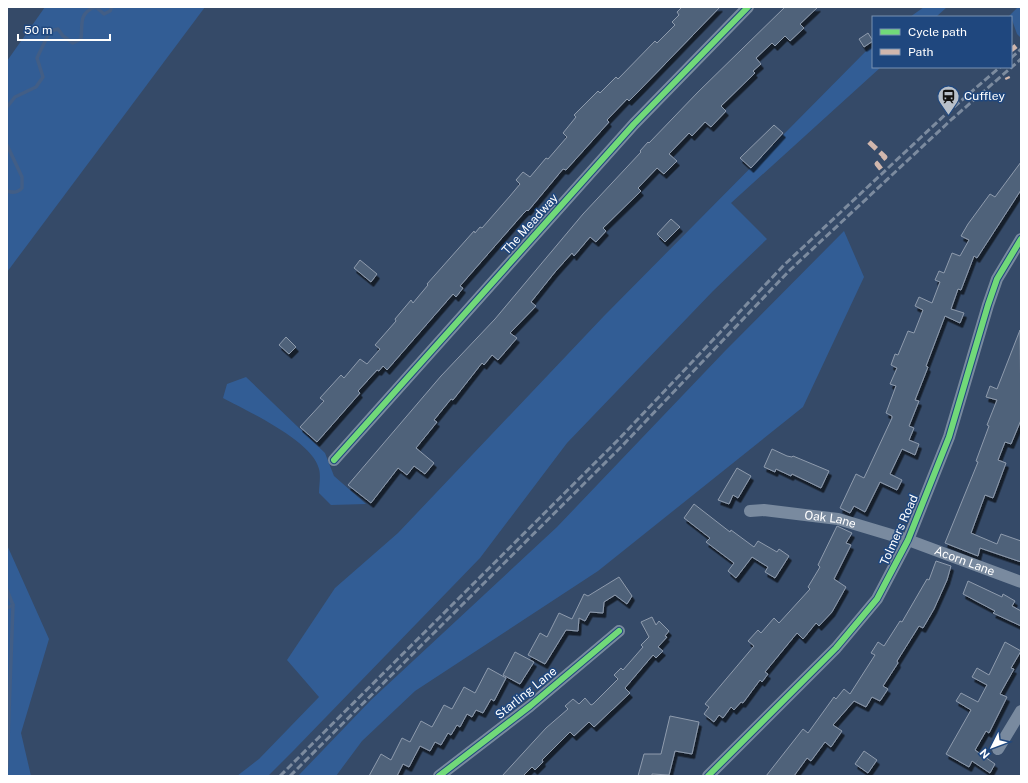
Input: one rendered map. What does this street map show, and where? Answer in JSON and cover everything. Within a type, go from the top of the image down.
[{"type":"street","name":"The Meadway","points":[[334,460],[634,124],[748,7]]},
{"type":"street","name":"Tolmers Road","points":[[708,776],[796,690],[862,618],[877,599],[908,540],[949,437],[988,304],[997,279],[1021,238]]},
{"type":"street","name":"Oak Lane","points":[[750,511],[764,510],[838,519],[908,540]]},
{"type":"street","name":"Acorn Lane","points":[[908,540],[1021,582]]},
{"type":"street","name":"Starling Lane","points":[[445,774],[530,706],[619,631]]},
{"type":"street","points":[[998,748],[1021,712]]},
{"type":"shaded area","points":[[45,7],[205,7],[7,272],[7,61]]},
{"type":"shaded area","points":[[924,7],[947,7],[937,16],[911,16]]},
{"type":"shaded area","points":[[1018,7],[1021,7],[1020,37],[1017,34],[1012,16],[1009,16]]},
{"type":"shaded area","points":[[872,45],[872,68],[880,68],[731,203],[767,239],[713,291],[567,443],[480,558],[294,750],[268,776],[237,776],[259,759],[319,697],[287,660],[335,588],[398,533],[604,316]]},
{"type":"shaded area","points":[[844,231],[864,277],[803,407],[598,571],[415,691],[362,741],[336,776],[298,776],[371,700],[557,527],[725,351]]},
{"type":"shaded area","points":[[246,377],[325,453],[334,476],[366,504],[331,505],[319,493],[319,469],[314,458],[305,448],[278,428],[223,398],[227,384]]},
{"type":"shaded area","points":[[7,545],[49,639],[21,733],[31,776],[7,776]]},
{"type":"building","points":[[682,7],[720,7],[629,101],[627,99],[607,120],[609,122],[566,170],[563,169],[528,211],[527,210],[522,215],[460,286],[463,288],[456,297],[453,294],[387,370],[383,366],[379,371],[377,370],[358,391],[360,393],[317,442],[300,427],[324,401],[320,398],[341,375],[344,378],[360,359],[367,364],[380,349],[375,345],[396,321],[395,319],[411,300],[413,303],[428,285],[427,284],[474,231],[475,233],[480,227],[482,228],[510,196],[520,184],[516,180],[523,172],[530,177],[546,158],[548,159],[567,137],[563,133],[576,117],[574,115],[598,91],[600,93],[616,77],[618,79],[655,41],[657,43],[675,25],[672,22],[679,15],[677,12]]},
{"type":"building","points":[[785,7],[818,7],[800,24],[804,28],[790,41],[785,36],[775,46],[772,43],[756,58],[761,64],[753,71],[755,73],[721,106],[726,111],[711,127],[705,122],[692,136],[689,133],[669,154],[677,161],[664,174],[657,168],[638,188],[641,191],[603,228],[606,231],[596,242],[590,237],[574,256],[572,253],[555,272],[531,302],[536,306],[510,333],[517,338],[498,360],[492,355],[484,365],[482,363],[453,400],[451,399],[434,420],[437,422],[416,448],[434,463],[425,474],[414,466],[407,475],[398,468],[371,503],[348,485],[441,376],[495,319],[583,214],[641,152],[640,151],[648,142],[649,143],[698,92]]},
{"type":"building","points":[[868,33],[872,42],[864,47],[859,39]]},
{"type":"building","points":[[774,125],[783,133],[751,168],[740,158]]},
{"type":"building","points":[[1021,162],[1021,190],[977,258],[974,256],[961,290],[958,289],[951,309],[964,313],[960,323],[945,316],[926,366],[928,367],[915,400],[919,401],[909,426],[914,428],[909,440],[919,444],[915,455],[902,449],[890,474],[902,480],[897,490],[880,482],[865,512],[854,506],[850,513],[840,508],[856,474],[864,478],[892,418],[892,416],[886,413],[896,386],[890,384],[897,368],[891,365],[895,354],[898,355],[908,331],[914,333],[923,310],[915,306],[919,297],[932,303],[940,282],[935,280],[939,271],[944,273],[952,253],[960,256],[969,240],[961,236],[968,224],[990,194],[995,197]]},
{"type":"building","points":[[671,219],[680,227],[665,242],[657,234]]},
{"type":"building","points":[[360,260],[377,274],[371,282],[354,268]]},
{"type":"building","points":[[1020,330],[1021,420],[1011,444],[1005,442],[998,460],[1006,463],[993,498],[985,495],[971,533],[997,544],[1001,534],[1021,541],[1021,562],[980,548],[978,556],[945,543],[978,462],[976,461],[989,426],[987,425],[997,400],[986,397],[990,386],[997,389]]},
{"type":"building","points":[[286,337],[296,347],[289,354],[279,345]]},
{"type":"building","points":[[772,449],[829,471],[821,488],[792,474],[791,476],[776,469],[775,472],[764,467]]},
{"type":"building","points":[[737,468],[751,476],[738,498],[733,495],[729,504],[718,500]]},
{"type":"building","points":[[694,504],[730,532],[731,530],[754,547],[758,541],[777,552],[779,549],[789,556],[775,578],[765,572],[768,567],[752,557],[736,578],[728,571],[734,563],[706,542],[710,538],[684,518]]},
{"type":"building","points":[[837,526],[852,533],[846,543],[851,545],[834,579],[846,587],[832,612],[819,626],[816,623],[803,639],[797,633],[765,672],[768,674],[762,682],[760,680],[743,703],[741,702],[734,710],[731,707],[723,718],[719,715],[714,722],[704,714],[709,707],[705,704],[754,646],[748,641],[758,630],[761,633],[774,618],[779,623],[810,589],[808,587],[820,567],[818,565]]},
{"type":"building","points":[[936,561],[951,566],[947,580],[934,609],[923,628],[919,626],[883,686],[888,689],[880,701],[872,697],[866,707],[854,701],[833,725],[842,731],[831,747],[825,742],[811,761],[807,758],[794,776],[766,776],[803,729],[808,733],[834,697],[836,699],[844,689],[850,694],[875,655],[871,653],[878,642],[884,646],[900,621],[902,622],[927,579],[929,580]]},
{"type":"building","points":[[619,577],[632,596],[627,604],[615,595],[604,602],[603,613],[590,612],[585,621],[579,618],[578,631],[566,630],[545,664],[528,655],[540,633],[547,637],[559,613],[572,619],[584,594],[588,596]]},
{"type":"building","points":[[968,581],[1002,597],[1003,594],[1015,601],[1012,606],[1021,611],[1021,626],[993,613],[995,611],[963,594]]},
{"type":"building","points":[[652,617],[656,625],[659,621],[669,631],[665,636],[667,637],[658,647],[663,651],[656,658],[653,655],[625,688],[630,693],[594,727],[589,722],[574,736],[570,732],[542,760],[543,762],[535,770],[532,767],[523,776],[502,776],[546,728],[568,709],[565,706],[573,699],[579,704],[585,698],[591,705],[618,679],[614,675],[621,668],[623,670],[643,647],[641,645],[649,637],[641,622]]},
{"type":"building","points":[[1005,642],[1021,651],[1011,668],[1014,669],[1000,694],[1007,697],[989,733],[986,731],[975,750],[995,764],[990,773],[972,761],[969,767],[946,754],[971,710],[956,701],[961,693],[978,702],[987,685],[972,677],[977,668],[989,675]]},
{"type":"building","points":[[515,652],[534,662],[520,684],[503,675]]},
{"type":"building","points":[[488,668],[506,678],[494,701],[491,699],[483,713],[476,710],[472,717],[467,714],[460,727],[457,725],[451,735],[448,733],[441,745],[435,742],[430,751],[420,746],[409,767],[403,764],[397,776],[369,776],[381,754],[391,760],[402,738],[410,742],[421,721],[432,727],[444,705],[452,709],[464,687],[475,693]]},
{"type":"building","points":[[670,716],[699,722],[692,754],[675,751],[669,775],[652,774],[652,776],[638,776],[644,754],[661,754]]},
{"type":"building","points":[[864,751],[877,760],[868,773],[855,764]]},
{"type":"waterway","points":[[7,107],[15,97],[36,87],[43,77],[37,58],[50,31],[58,29],[63,36],[73,43],[81,39],[82,20],[86,13],[95,7]]},
{"type":"waterway","points":[[96,7],[104,14],[110,11],[112,7]]},
{"type":"waterway","points":[[7,145],[22,177],[22,188],[19,191],[7,191]]},
{"type":"waterway","points":[[7,590],[13,605],[7,608]]},
{"type":"waterway","points":[[7,767],[13,605]]},
{"type":"railway","points":[[1012,57],[1021,49]]},
{"type":"railway","points":[[1012,67],[1021,59]]},
{"type":"railway","points":[[280,776],[619,439],[784,265],[947,113],[999,68]]},
{"type":"railway","points":[[290,776],[623,445],[789,271],[952,119],[1011,68]]},
{"type":"marked path","points":[[1012,49],[1016,46]]},
{"type":"marked path","points":[[869,142],[885,157],[877,164],[881,169]]},
{"type":"cycle path","points":[[334,460],[634,124],[748,7]]},
{"type":"cycle path","points":[[708,776],[836,648],[877,599],[908,540],[949,437],[997,279],[1021,239]]},
{"type":"cycle path","points":[[439,776],[530,706],[619,631]]},
{"type":"place","name":"Cuffley","points":[[949,116]]}]
